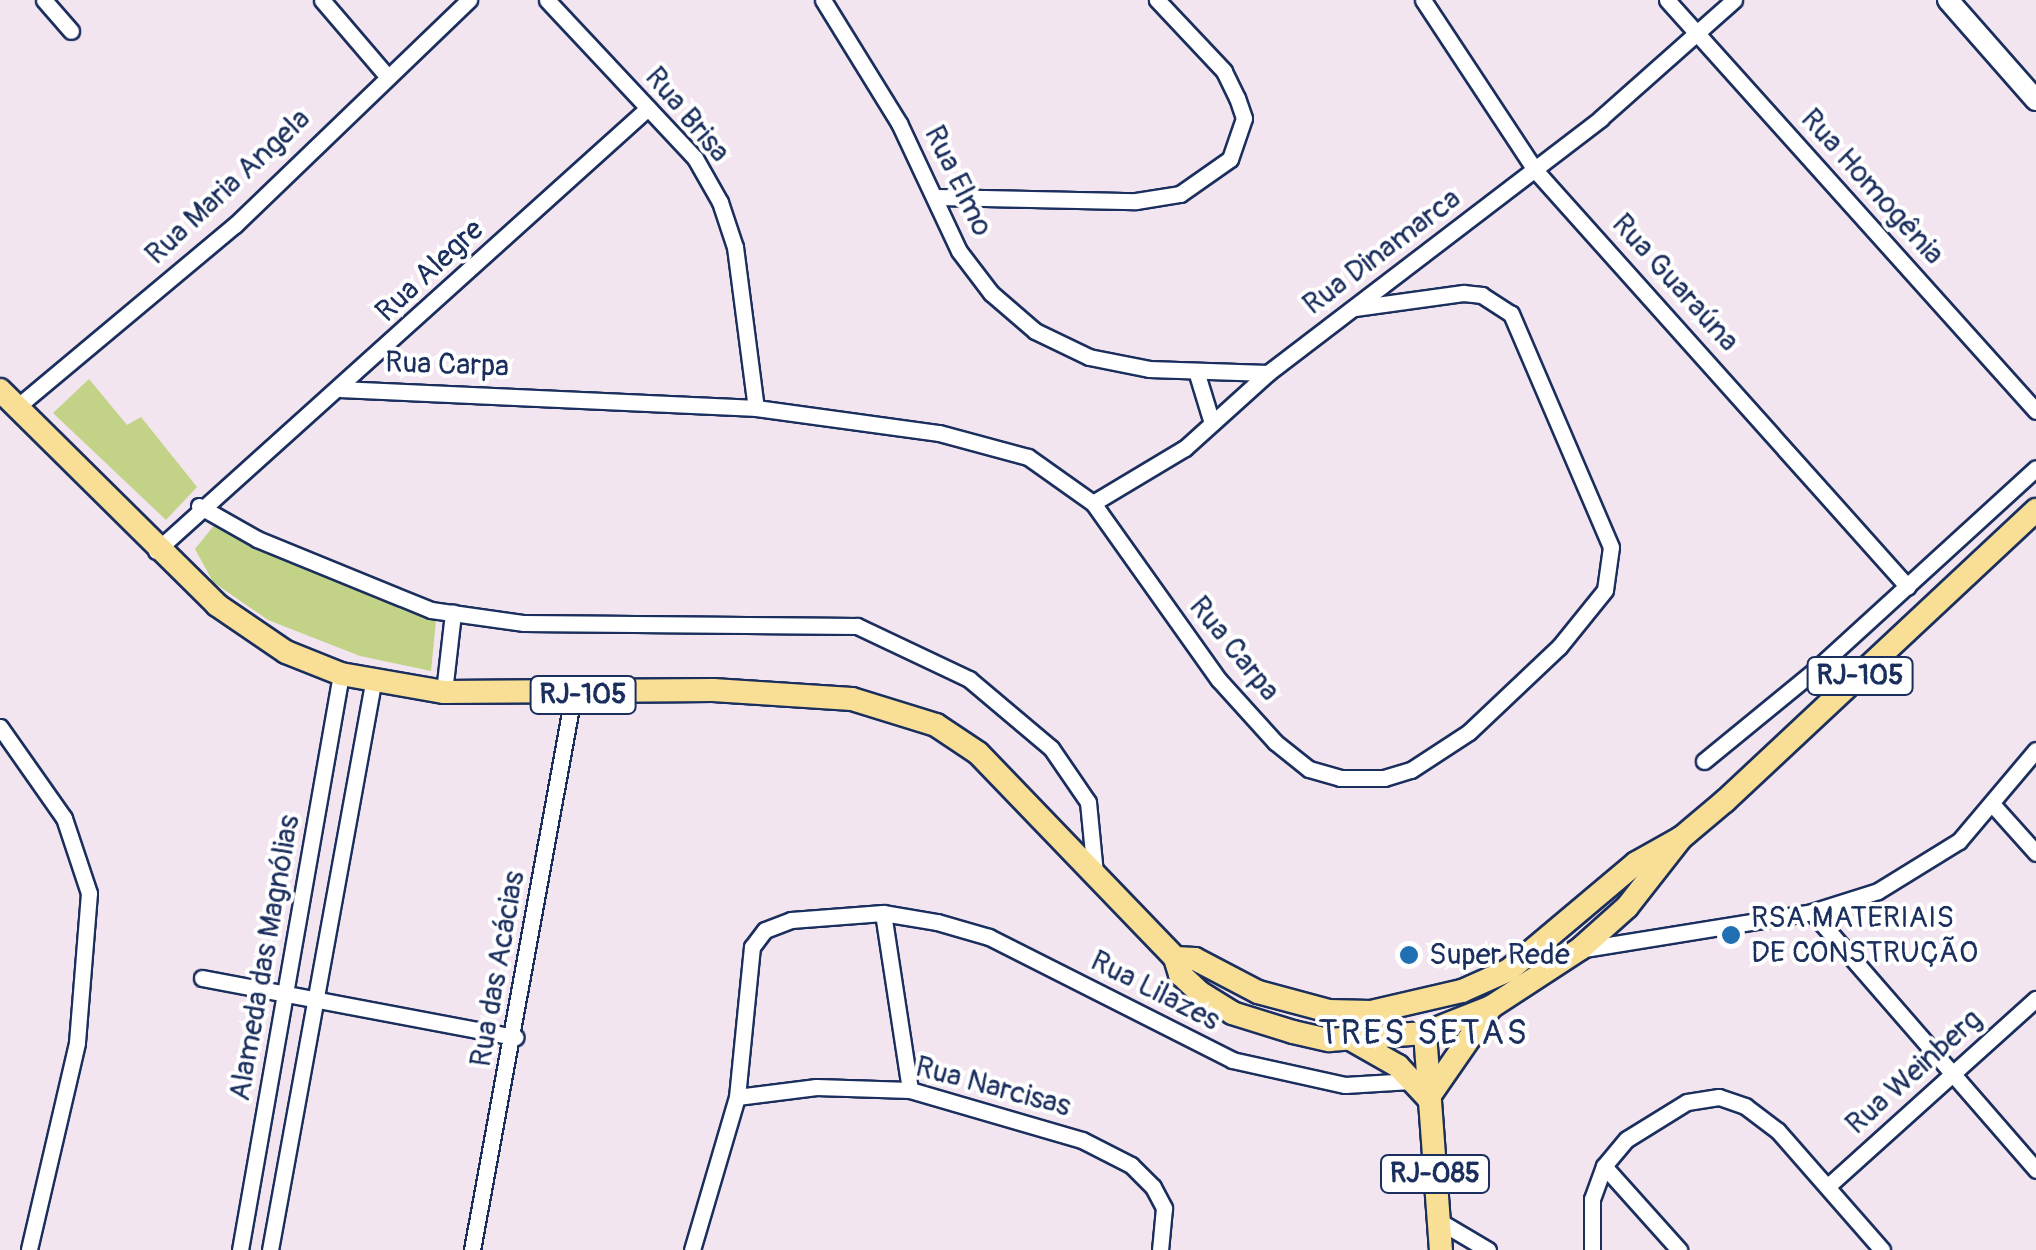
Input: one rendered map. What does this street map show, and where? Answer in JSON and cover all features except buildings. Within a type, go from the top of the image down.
[{"type":"main road","name":"RJ-105","points":[[0,390],[156,551],[216,605],[286,652],[373,683],[444,692],[573,696],[713,690],[890,708],[936,725],[978,752],[1175,958],[1189,983],[1232,1013],[1293,1032],[1350,1039],[1425,1033],[1491,1008],[1580,949],[1637,895],[1681,838],[2036,510]]},
{"type":"main road","name":"RJ-105","points":[[1175,958],[1195,959],[1276,997],[1329,1012],[1371,1012],[1462,991],[1509,970],[1636,864],[1681,838]]},
{"type":"main road","points":[[1371,1012],[1425,1033],[1462,991]]},
{"type":"main road","points":[[1350,1039],[1387,1058],[1428,1098],[1491,1008]]},
{"type":"main road","name":"RJ-085","points":[[1425,1033],[1441,1250]]},
{"type":"street","points":[[44,0],[72,30]]},
{"type":"street","points":[[322,0],[387,76]]},
{"type":"street","name":"Rua Maria Angela","points":[[18,407],[235,225],[469,0]]},
{"type":"street","name":"Rua Brisa","points":[[547,0],[695,158],[720,202],[735,247],[756,408]]},
{"type":"street","name":"Rua Elmo","points":[[823,0],[937,198],[958,251],[991,293],[1035,330],[1089,357],[1197,374],[1268,373]]},
{"type":"street","points":[[937,198],[1136,201],[1180,194],[1230,159],[1244,118],[1237,98],[1224,71],[1157,0]]},
{"type":"street","name":"Rua Guaraúna","points":[[1423,0],[1535,170],[1908,587]]},
{"type":"street","name":"Rua Homogênia","points":[[1668,0],[2036,411]]},
{"type":"street","name":"Rua Dinamarca","points":[[1093,503],[1137,481],[1268,373],[1535,170],[1734,0]]},
{"type":"street","points":[[1948,0],[2034,95]]},
{"type":"street","name":"Rua Alegre","points":[[156,551],[199,506],[342,389],[648,108]]},
{"type":"street","name":"Rua Carpa","points":[[342,389],[756,408],[994,446],[1028,457],[1093,503],[1218,680],[1274,742],[1310,770],[1340,778],[1384,778],[1412,770],[1470,732],[1587,617],[1604,590],[1611,547],[1511,314],[1482,294],[1463,293],[1355,308]]},
{"type":"street","points":[[1197,374],[1212,423]]},
{"type":"street","points":[[1704,761],[1815,670],[2036,468]]},
{"type":"street","points":[[199,506],[372,589],[453,613],[524,623],[857,626],[969,679],[1051,748],[1088,802],[1095,874]]},
{"type":"street","points":[[444,692],[453,613]]},
{"type":"street","points":[[1815,670],[1843,692]]},
{"type":"street","name":"Alameda das Magnólias","points":[[240,1250],[341,674]]},
{"type":"street","name":"Alameda das Magnólias","points":[[270,1250],[373,683]]},
{"type":"street","name":"Rua das Acácias","points":[[472,1250],[516,1038],[573,696]]},
{"type":"street","points":[[0,727],[64,818],[90,894],[77,1044],[30,1250]]},
{"type":"street","points":[[1580,949],[1812,912],[1913,875],[1994,806],[2036,750]]},
{"type":"street","points":[[1994,806],[2036,854]]},
{"type":"street","points":[[882,912],[910,1090]]},
{"type":"street","name":"Rua Lilazes","points":[[692,1250],[737,1097],[752,947],[764,930],[791,920],[882,912],[990,937],[1232,1060],[1345,1085],[1411,1081]]},
{"type":"street","points":[[1812,912],[2036,1170]]},
{"type":"street","points":[[202,978],[287,999],[516,1038]]},
{"type":"street","name":"Rua Weinberg","points":[[1828,1186],[2036,999]]},
{"type":"street","name":"Rua Narcisas","points":[[737,1097],[816,1086],[910,1090],[1082,1140],[1131,1165],[1164,1208],[1160,1250]]},
{"type":"street","points":[[1592,1250],[1592,1199],[1604,1166],[1627,1139],[1687,1102],[1719,1097],[1745,1106],[1778,1132],[1882,1250]]},
{"type":"street","points":[[1604,1166],[1680,1250]]},
{"type":"street","points":[[252,1190],[281,1194]]},
{"type":"street","points":[[1439,1221],[1488,1250]]},
{"type":"green space","points":[[89,379],[127,425],[141,417],[197,487],[166,520],[53,413]]},
{"type":"green space","points":[[216,523],[436,621],[431,671],[360,656],[268,620],[213,582],[195,549]]},
{"type":"place","name":"RSA MATERIAIS DE CONSTRUÇÃO","points":[[1731,935]]},
{"type":"place","name":"Super Rede","points":[[1409,955]]},
{"type":"district","name":"TRES SETAS","points":[[1424,1033]]}]
